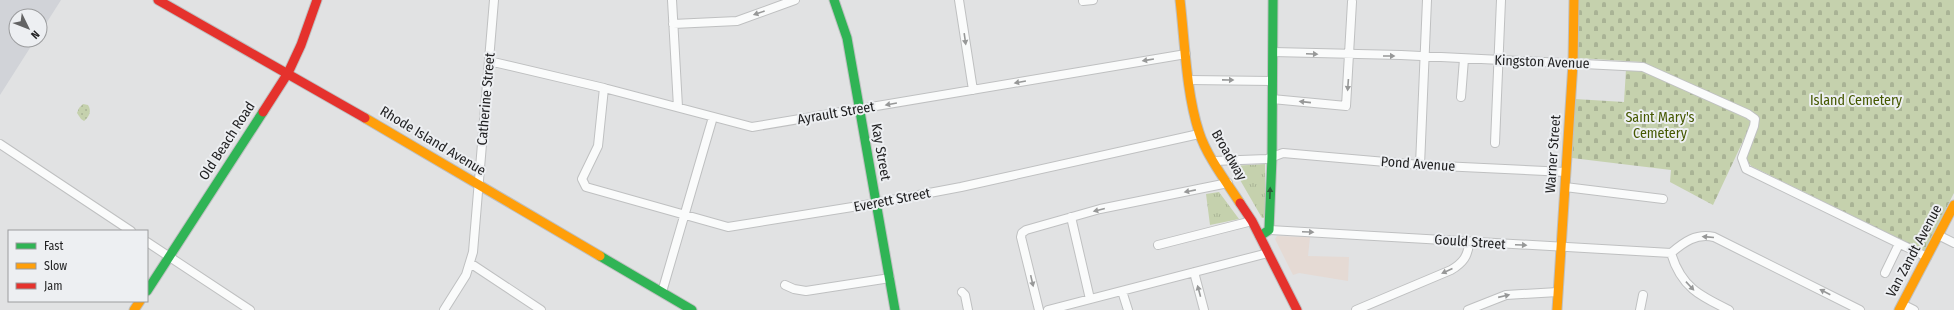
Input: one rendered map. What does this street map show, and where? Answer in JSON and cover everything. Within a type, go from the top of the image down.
[{"type":"street","name":"Rhode Island Avenue","points":[[158,0],[288,73],[692,310]]},
{"type":"street","name":"Old Beach Road","points":[[148,289],[288,73],[301,45],[317,0]]},
{"type":"street","name":"Catherine Street","points":[[444,310],[466,275],[473,252],[494,0]]},
{"type":"street","points":[[672,0],[678,107]]},
{"type":"street","points":[[673,24],[737,21],[795,0]]},
{"type":"street","name":"Kay Street","points":[[835,0],[847,38],[895,310]]},
{"type":"street","points":[[959,0],[973,90]]},
{"type":"street","points":[[1083,2],[1093,0]]},
{"type":"street","name":"Broadway","points":[[1180,0],[1192,107],[1199,134],[1260,236],[1297,310]]},
{"type":"street","points":[[1260,236],[1269,230],[1272,157],[1273,0]]},
{"type":"street","points":[[1420,165],[1427,0]]},
{"type":"street","points":[[1495,143],[1501,0]]},
{"type":"street","name":"Warner Street","points":[[1557,310],[1572,63],[1574,0]]},
{"type":"street","points":[[1272,99],[1346,106],[1352,2]]},
{"type":"street","name":"Kingston Avenue","points":[[1273,52],[1643,67],[1748,114],[1755,119],[1754,126],[1744,150],[1742,162],[1746,169],[1899,244]]},
{"type":"street","name":"Ayrault Street","points":[[489,61],[604,88],[752,127],[1186,54]]},
{"type":"street","points":[[1461,97],[1464,59]]},
{"type":"street","points":[[1189,80],[1273,81]]},
{"type":"street","name":"Everett Street","points":[[604,88],[598,146],[582,179],[586,187],[728,228],[877,203],[961,187],[1199,134]]},
{"type":"street","points":[[662,292],[713,117]]},
{"type":"street","points":[[0,144],[129,230]]},
{"type":"street","name":"Pond Avenue","points":[[1214,161],[1266,159],[1282,154],[1420,165],[1566,172]]},
{"type":"street","points":[[1039,310],[1021,237],[1022,233],[1100,209],[1228,183]]},
{"type":"street","points":[[1564,187],[1663,199]]},
{"type":"street","name":"Van Zandt Avenue","points":[[1901,307],[1954,205]]},
{"type":"street","points":[[1071,217],[1090,299]]},
{"type":"street","points":[[1158,245],[1252,222]]},
{"type":"street","name":"Gould Street","points":[[1269,230],[1469,243],[1671,253]]},
{"type":"street","points":[[1938,235],[1954,243]]},
{"type":"street","points":[[1729,310],[1703,298],[1691,287],[1677,269],[1671,253],[1687,240],[1704,236],[1714,237],[1860,310]]},
{"type":"street","points":[[148,243],[250,310]]},
{"type":"street","points":[[1356,310],[1451,270],[1465,259],[1469,243]]},
{"type":"street","points":[[1884,273],[1899,244],[1927,257]]},
{"type":"street","points":[[1048,310],[1072,307],[1090,299],[1268,253]]},
{"type":"street","points":[[470,263],[542,310]]},
{"type":"street","points":[[1194,272],[1204,310]]},
{"type":"street","points":[[786,285],[794,289],[806,291],[890,278]]},
{"type":"street","points":[[1122,291],[1128,310]]},
{"type":"street","points":[[962,292],[965,295],[968,310]]},
{"type":"street","points":[[1468,310],[1506,295],[1558,292]]},
{"type":"street","points":[[1640,310],[1643,295]]},
{"type":"street","points":[[1901,307],[1914,310]]},
{"type":"shaded area","points":[[0,0],[61,0],[48,20],[48,8],[8,8],[8,48],[30,48],[0,95]]},
{"type":"shaded area","points":[[1277,236],[1310,237],[1308,256],[1349,257],[1348,281],[1299,273],[1293,275],[1275,239]]},
{"type":"green space","name":"Island Cemetery","points":[[1579,0],[1954,0],[1954,193],[1924,251],[1751,166],[1746,156],[1759,118],[1754,113],[1642,62],[1578,58]]},
{"type":"green space","name":"Saint Mary's Cemetery","points":[[1626,69],[1643,70],[1750,120],[1751,124],[1713,205],[1670,182],[1671,170],[1572,158],[1575,99],[1624,102]]},
{"type":"green space","points":[[83,104],[88,105],[90,109],[89,116],[84,121],[77,113]]},
{"type":"green space","points":[[1265,164],[1265,218],[1262,218],[1232,166]]},
{"type":"green space","points":[[1219,192],[1239,219],[1210,225],[1206,194]]},
{"type":"traffic: fast","points":[[834,0],[847,38],[895,310]]},
{"type":"traffic: fast","points":[[1260,236],[1269,230],[1272,157],[1273,0]]},
{"type":"traffic: fast","points":[[148,289],[263,112]]},
{"type":"traffic: fast","points":[[600,256],[692,310]]},
{"type":"traffic: slow","points":[[1180,0],[1186,67],[1191,101],[1199,132],[1202,141],[1212,159],[1240,203]]},
{"type":"traffic: slow","points":[[1557,310],[1573,63],[1574,0]]},
{"type":"traffic: slow","points":[[365,118],[600,256]]},
{"type":"traffic: slow","points":[[1899,310],[1954,205]]},
{"type":"traffic: slow","points":[[134,310],[139,302]]},
{"type":"traffic: jam","points":[[158,0],[365,118]]},
{"type":"traffic: jam","points":[[263,112],[288,73],[301,45],[317,0]]},
{"type":"traffic: jam","points":[[1240,203],[1252,221],[1297,310]]}]
